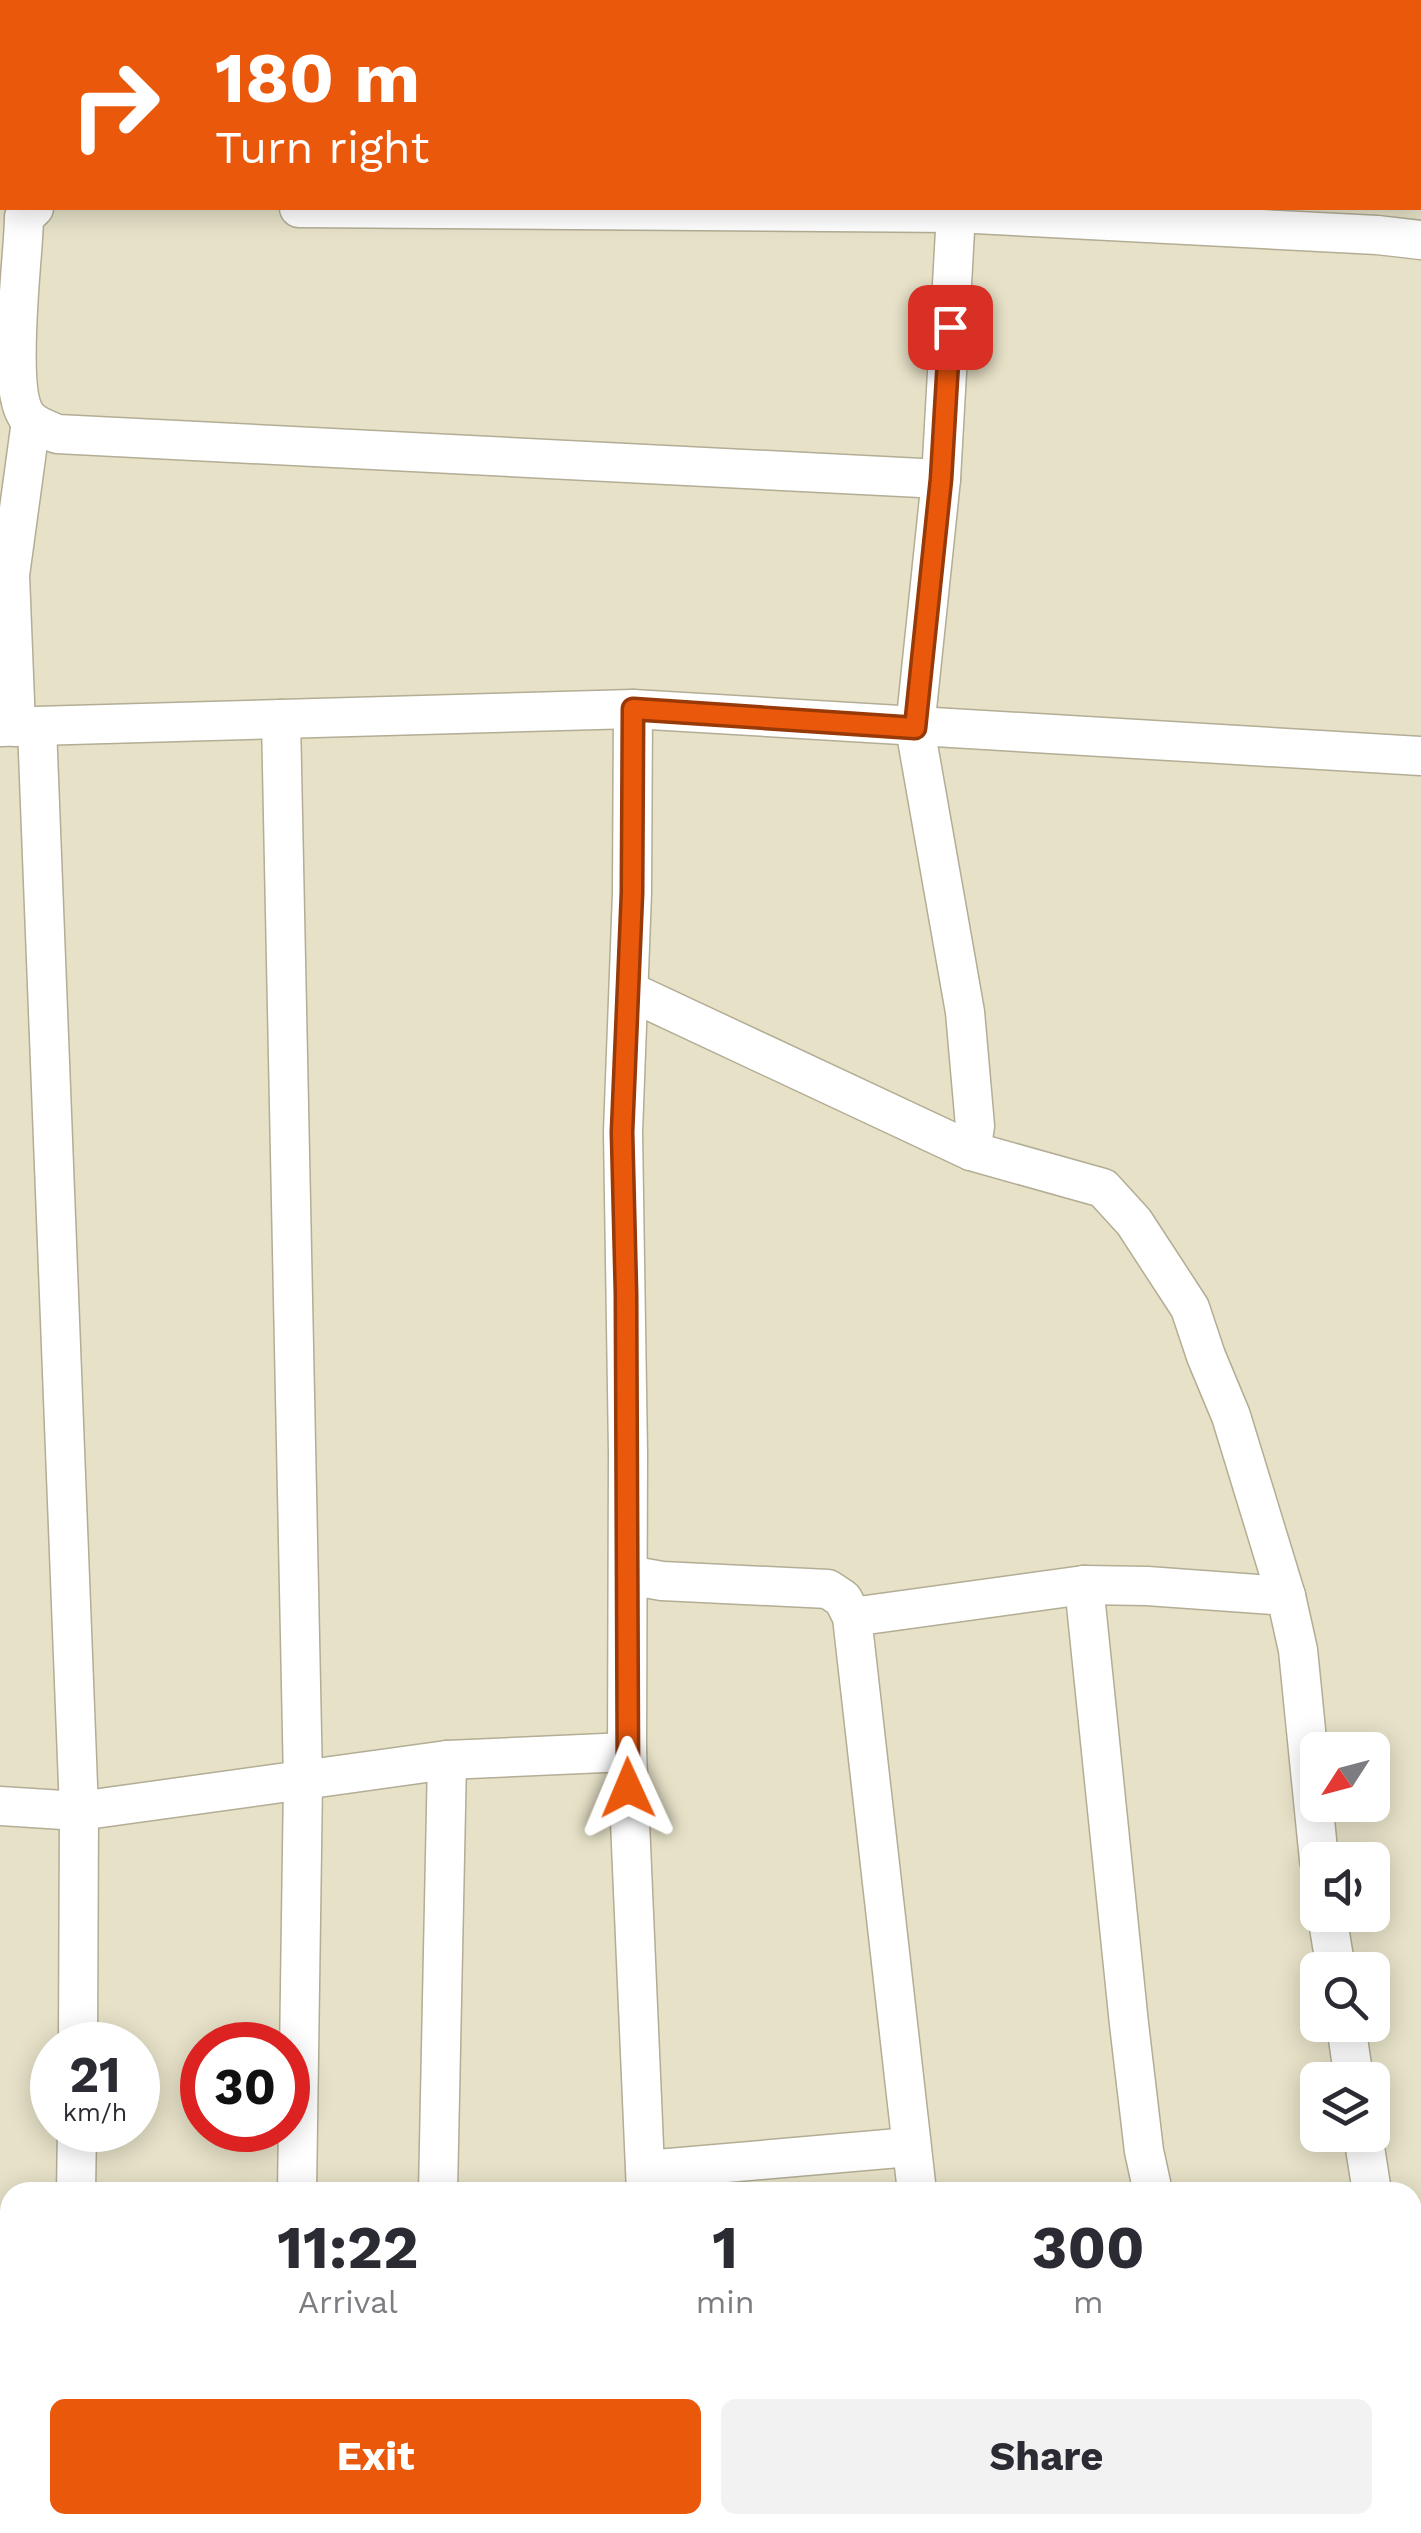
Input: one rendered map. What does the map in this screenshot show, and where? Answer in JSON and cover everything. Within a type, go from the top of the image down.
[{"type":"street","points":[[32,210],[24,217],[15,366],[30,421],[57,434],[941,479]]},
{"type":"street","points":[[562,210],[956,213],[1421,240]]},
{"type":"street","points":[[956,213],[941,479],[915,728],[965,1012],[975,1126],[971,1151]]},
{"type":"street","points":[[30,421],[10,575],[80,1811],[78,2022]]},
{"type":"street","points":[[17,727],[633,709],[1421,756]]},
{"type":"street","points":[[633,709],[629,991],[622,1132],[627,1752],[646,2181],[910,2146]]},
{"type":"street","points":[[282,719],[303,1782],[297,2182]]},
{"type":"street","points":[[629,991],[971,1151],[1103,1188],[1134,1222],[1190,1308],[1232,1416],[1286,1596],[1298,1650],[1318,1842]]},
{"type":"street","points":[[628,1575],[662,1581],[828,1590],[842,1599],[852,1617],[915,2182]]},
{"type":"street","points":[[852,1617],[1084,1586],[1147,1586],[1286,1596]]},
{"type":"street","points":[[1084,1586],[1129,2024],[1151,2182]]},
{"type":"street","points":[[0,1806],[80,1811],[448,1760],[627,1752]]},
{"type":"street","points":[[438,2182],[448,1760]]},
{"type":"street","points":[[76,2182],[77,2152]]},
{"type":"street","points":[[1366,2152],[1370,2182]]},
{"type":"route","points":[[628,1788],[628,1453],[622,1132],[632,893],[633,709],[915,728],[941,479],[950,327]]}]
